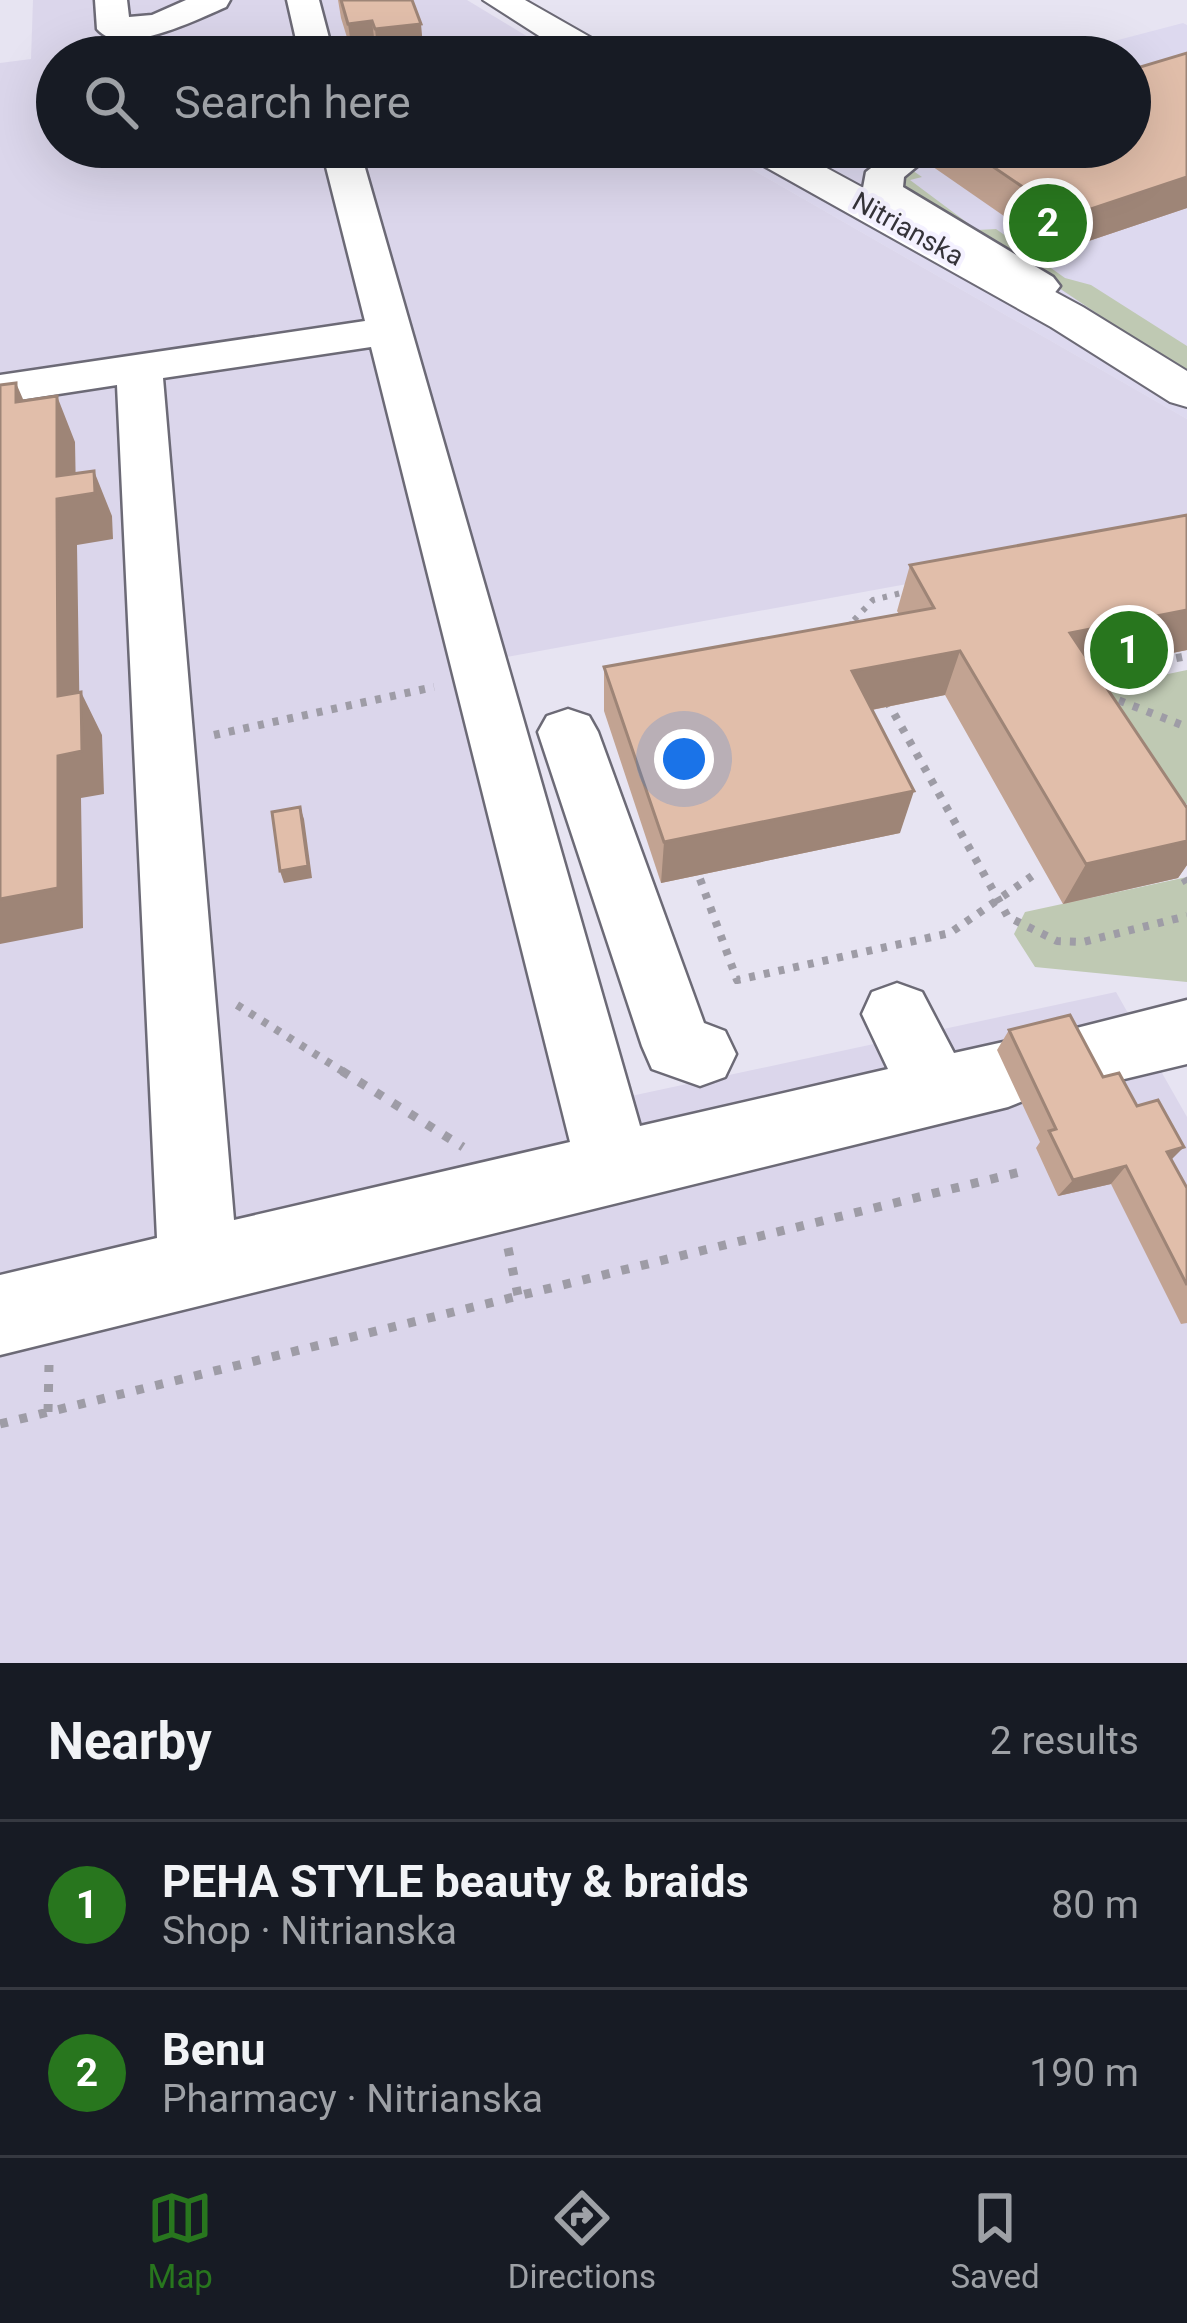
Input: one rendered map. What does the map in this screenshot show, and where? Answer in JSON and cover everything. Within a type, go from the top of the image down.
[{"type":"main road","points":[[500,0],[562,36]]},
{"type":"main road","name":"Nitrianska","points":[[796,168],[1120,349],[1187,392]]},
{"type":"lane","points":[[112,0],[114,28],[158,24],[214,0]]},
{"type":"lane","points":[[303,0],[312,36]]},
{"type":"lane","points":[[345,168],[614,1167]]},
{"type":"lane","name":"Nitrianska","points":[[892,168],[885,172],[883,188],[889,195],[1026,278],[1120,349]]},
{"type":"lane","points":[[0,389],[387,331]]},
{"type":"lane","points":[[139,369],[198,1265]]},
{"type":"lane","points":[[568,732],[677,1046],[700,1054]]},
{"type":"lane","points":[[897,1014],[934,1091]]},
{"type":"lane","points":[[0,1315],[1187,1032]]},
{"type":"path","points":[[852,634],[853,619],[866,602],[929,587]]},
{"type":"path","points":[[1067,680],[1187,656]]},
{"type":"path","points":[[164,746],[458,682],[486,695]]},
{"type":"path","points":[[1087,688],[1187,727]]},
{"type":"path","points":[[883,693],[1007,916],[1057,941],[1083,942],[1187,916]]},
{"type":"path","points":[[1176,864],[1187,883]]},
{"type":"path","points":[[700,879],[737,980],[950,933],[1032,876]]},
{"type":"path","points":[[0,1424],[1024,1172]]},
{"type":"shaded area","points":[[33,0],[467,0],[526,36],[36,36],[36,168],[750,168],[1187,419],[1187,533],[506,657],[631,1096],[1116,992],[1187,1117],[1187,1663],[0,1663],[0,63],[31,59]]},
{"type":"shaded area","points":[[1187,25],[1187,419],[750,168],[1151,168],[1151,36],[1133,36]]},
{"type":"green space","points":[[909,168],[922,177],[910,180],[977,230],[996,229],[1065,278],[1091,285],[1187,346],[1187,374],[1062,290],[915,205],[906,198],[896,175]]},
{"type":"green space","points":[[1187,670],[1187,804],[1156,799],[1092,690]]},
{"type":"green space","points":[[1187,877],[1187,982],[1035,967],[1014,934],[1025,912]]},
{"type":"building","points":[[341,0],[412,0],[421,24],[375,29],[372,21],[348,24]]},
{"type":"building","points":[[1187,53],[1187,177],[1067,217],[995,168],[1151,168],[1151,64]]},
{"type":"building","points":[[16,383],[16,402],[57,396],[57,476],[94,471],[95,493],[57,499],[58,696],[81,692],[82,751],[58,756],[58,888],[0,899],[0,385]]},
{"type":"building","points":[[1187,515],[1187,610],[1070,633],[1187,808],[1187,841],[1086,864],[960,651],[852,671],[914,791],[664,842],[604,667],[934,608],[910,565]]},
{"type":"building","points":[[300,807],[308,866],[280,871],[272,812]]},
{"type":"building","points":[[1070,1015],[1103,1077],[1119,1073],[1137,1106],[1158,1100],[1184,1147],[1167,1152],[1187,1188],[1187,1285],[1126,1166],[1073,1180],[1049,1131],[1056,1129],[1009,1030]]},
{"type":"place","name":"Benu","points":[[1048,223]]},
{"type":"place","name":"PEHA STYLE beauty & braids","points":[[1129,650]]}]
